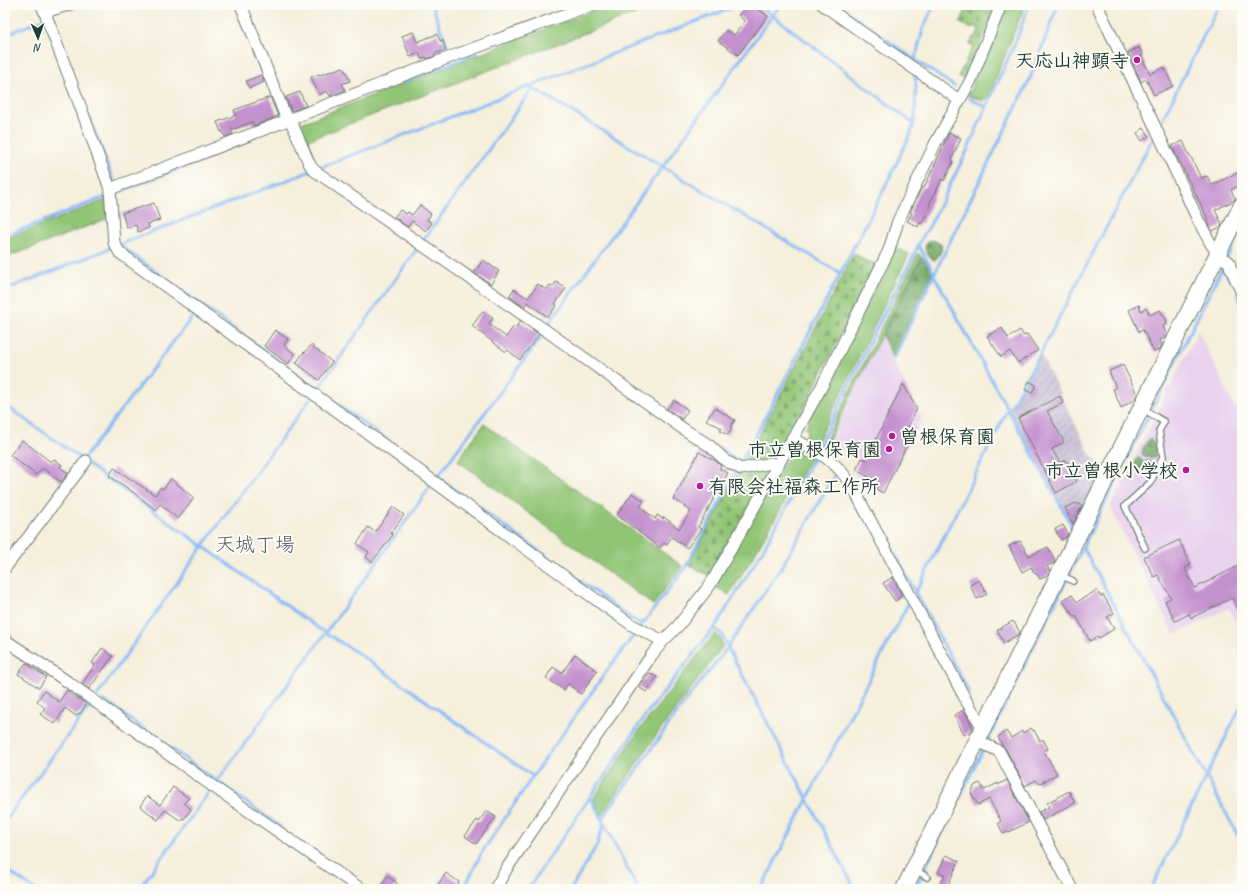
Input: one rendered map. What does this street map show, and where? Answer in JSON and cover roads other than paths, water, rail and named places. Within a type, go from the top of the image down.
[{"type":"street","points":[[68,5],[47,12],[113,190],[115,246],[120,253],[609,610],[663,641]]},
{"type":"street","points":[[241,5],[290,122],[314,169],[548,332],[682,428],[710,446],[726,461],[739,468],[771,464],[777,465]]},
{"type":"street","points":[[113,190],[290,122],[451,57],[591,5]]},
{"type":"street","points":[[823,5],[959,100]]},
{"type":"street","points":[[495,889],[650,656],[678,626],[710,585],[822,386],[890,250],[898,221],[936,142],[971,80],[1001,5]]},
{"type":"street","points":[[1097,5],[1198,220],[1212,244],[1223,257],[1242,293]]},
{"type":"street","points":[[904,889],[921,873],[982,739],[1066,578],[1146,411],[1223,257],[1242,205]]},
{"type":"street","points":[[792,438],[818,453],[840,470],[853,488],[967,702],[982,739],[999,751],[1072,889]]},
{"type":"street","points":[[5,568],[85,462]]},
{"type":"street","points":[[5,640],[68,682],[212,786],[361,889]]},
{"type":"lane","points":[[1144,548],[1125,506],[1150,483],[1163,457],[1159,431],[1164,422],[1146,411]]},
{"type":"waterway","points":[[70,9],[80,5]]},
{"type":"waterway","points":[[432,5],[450,55]]},
{"type":"waterway","points":[[593,9],[603,5]]},
{"type":"waterway","points":[[316,169],[739,5]]},
{"type":"waterway","points":[[759,5],[914,124]]},
{"type":"waterway","points":[[546,327],[780,5]]},
{"type":"waterway","points":[[837,5],[915,60]]},
{"type":"waterway","points":[[934,5],[923,29],[915,60],[954,86]]},
{"type":"waterway","points":[[818,449],[877,327],[966,153],[1015,43],[1029,5]]},
{"type":"waterway","points":[[894,358],[1029,81],[1058,5]]},
{"type":"waterway","points":[[1161,122],[1219,5]]},
{"type":"waterway","points":[[5,35],[44,19]]},
{"type":"waterway","points":[[402,82],[477,53]]},
{"type":"waterway","points":[[464,889],[481,854],[533,776],[606,672],[685,568],[880,197],[911,133],[915,118],[915,75]]},
{"type":"waterway","points":[[422,242],[533,88],[532,85]]},
{"type":"waterway","points":[[533,88],[840,273]]},
{"type":"waterway","points":[[969,98],[986,107]]},
{"type":"waterway","points":[[90,117],[115,185]]},
{"type":"waterway","points":[[915,594],[1008,409],[1011,407],[1039,356],[1154,136]]},
{"type":"waterway","points":[[113,194],[208,157]]},
{"type":"waterway","points":[[118,245],[311,171]]},
{"type":"waterway","points":[[5,236],[108,196]]},
{"type":"waterway","points":[[987,742],[1242,228]]},
{"type":"waterway","points":[[918,245],[1073,528]]},
{"type":"waterway","points":[[317,390],[419,246]]},
{"type":"waterway","points":[[5,290],[113,247]]},
{"type":"waterway","points":[[122,247],[632,619],[642,624]]},
{"type":"waterway","points":[[1222,268],[1231,281]]},
{"type":"waterway","points":[[1237,294],[1242,305]]},
{"type":"waterway","points":[[84,458],[194,315]]},
{"type":"waterway","points":[[436,479],[544,333]]},
{"type":"waterway","points":[[97,696],[205,543],[311,398]]},
{"type":"waterway","points":[[5,405],[83,460]]},
{"type":"waterway","points":[[720,448],[740,463]]},
{"type":"waterway","points":[[528,889],[645,716],[717,624],[761,553],[816,454]]},
{"type":"waterway","points":[[87,464],[321,630],[359,654],[533,776]]},
{"type":"waterway","points":[[602,819],[684,703],[728,647],[781,568],[836,473]]},
{"type":"waterway","points":[[215,784],[354,594],[432,484]]},
{"type":"waterway","points":[[873,513],[969,692]]},
{"type":"waterway","points":[[1083,547],[1242,843]]},
{"type":"waterway","points":[[761,889],[909,602]]},
{"type":"waterway","points":[[714,628],[722,634],[855,889]]},
{"type":"waterway","points":[[103,700],[281,827]]},
{"type":"waterway","points":[[5,821],[91,704]]},
{"type":"waterway","points":[[1151,889],[1242,704]]},
{"type":"waterway","points":[[915,889],[984,747]]},
{"type":"waterway","points":[[139,889],[212,788]]},
{"type":"waterway","points":[[590,797],[638,889]]},
{"type":"waterway","points":[[571,889],[597,845],[604,823]]},
{"type":"waterway","points":[[5,869],[34,889]]},
{"type":"place","name":"天応山神顕寺","points":[[1137,60]]},
{"type":"place","name":"曽根保育園","points":[[892,436]]},
{"type":"place","name":"市立曽根保育園","points":[[889,449]]},
{"type":"place","name":"市立曽根小学校","points":[[1186,470]]},
{"type":"place","name":"有限会社福森工作所","points":[[700,486]]},
{"type":"district","name":"天城丁場","points":[[255,544]]}]
